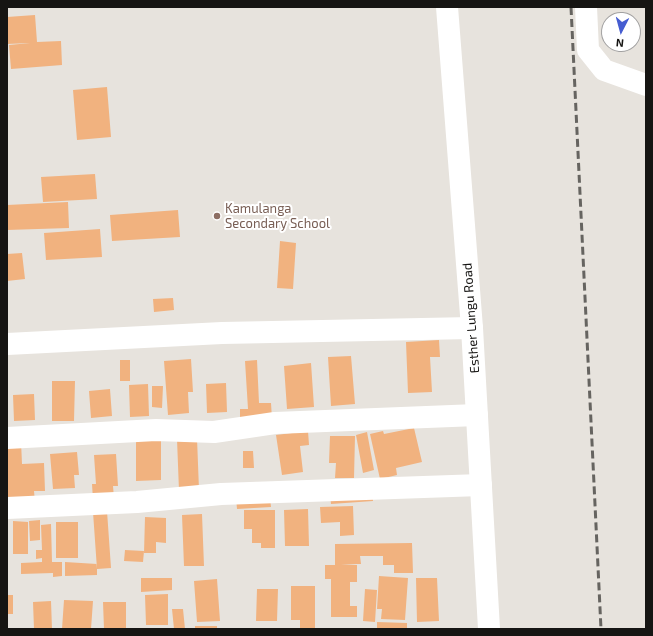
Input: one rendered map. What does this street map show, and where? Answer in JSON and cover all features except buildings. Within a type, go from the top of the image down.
[{"type":"street","name":"Esther Lungu Road","points":[[447,7],[472,328],[489,629]]},
{"type":"street","points":[[586,7],[588,50],[604,70],[646,85]]},
{"type":"street","points":[[7,344],[222,333],[472,328]]},
{"type":"street","points":[[7,438],[156,430],[214,432],[275,423],[477,415]]},
{"type":"street","points":[[7,508],[137,502],[220,494],[481,485]]},
{"type":"railway","points":[[571,7],[601,629]]},
{"type":"place","name":"Kamulanga Secondary School","points":[[217,216]]}]
